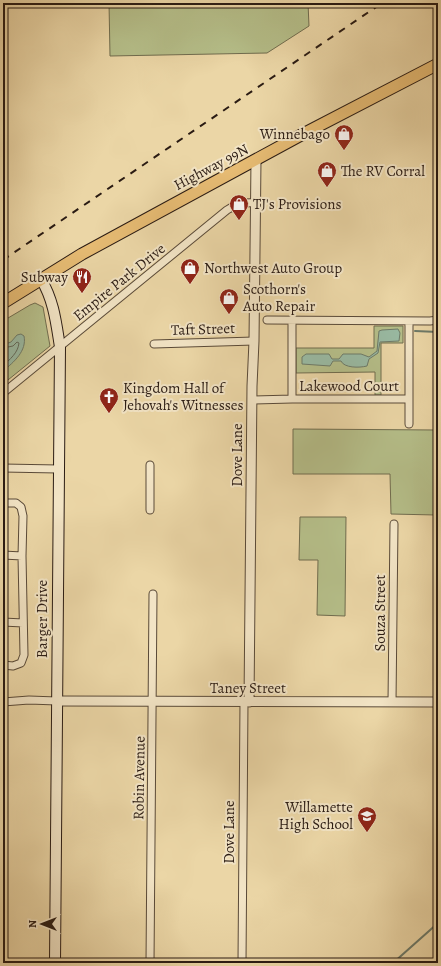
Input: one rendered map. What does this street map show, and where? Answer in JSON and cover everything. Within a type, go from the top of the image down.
[{"type":"main road","name":"Highway 99N","points":[[3,304],[82,254],[438,64]]},
{"type":"main road","name":"Barger Drive","points":[[41,279],[49,292],[60,347],[55,963]]},
{"type":"street","name":"Dove Lane","points":[[242,963],[256,160]]},
{"type":"street","name":"Empire Park Drive","points":[[3,393],[227,210],[244,202],[256,203]]},
{"type":"street","points":[[267,320],[438,320]]},
{"type":"street","name":"Lakewood Court","points":[[292,321],[292,400],[409,399],[409,321]]},
{"type":"street","name":"Taft Street","points":[[154,344],[254,341]]},
{"type":"street","points":[[409,399],[409,424]]},
{"type":"street","points":[[252,400],[292,400]]},
{"type":"street","points":[[150,465],[150,510]]},
{"type":"street","points":[[3,468],[58,468]]},
{"type":"street","points":[[3,503],[16,504],[21,507],[23,516],[22,556],[24,655],[24,660],[18,665],[3,665]]},
{"type":"street","name":"Souza Street","points":[[392,702],[394,524]]},
{"type":"street","points":[[3,555],[22,556]]},
{"type":"street","name":"Robin Avenue","points":[[150,963],[153,594]]},
{"type":"street","points":[[3,622],[23,623]]},
{"type":"street","points":[[3,702],[29,700],[57,701]]},
{"type":"street","name":"Taney Street","points":[[57,701],[438,702]]},
{"type":"shaded area","points":[[109,3],[308,3],[309,26],[267,53],[110,56]]},
{"type":"shaded area","points":[[35,303],[43,307],[50,346],[3,384],[3,321]]},
{"type":"shaded area","points":[[374,326],[403,326],[403,343],[381,343],[381,395],[375,395],[375,372],[296,373],[296,348],[374,348]]},
{"type":"shaded area","points":[[438,327],[438,412],[437,412]]},
{"type":"shaded area","points":[[293,429],[437,430],[436,515],[391,514],[390,474],[293,474]]},
{"type":"shaded area","points":[[300,517],[346,517],[345,616],[317,615],[318,560],[299,560]]},
{"type":"water","points":[[398,329],[400,333],[399,341],[380,342],[378,353],[369,359],[367,366],[348,366],[341,361],[333,361],[330,366],[302,364],[302,357],[306,354],[329,354],[332,359],[339,359],[343,354],[361,354],[369,357],[377,351],[379,331]]},
{"type":"water","points":[[21,334],[24,336],[24,347],[19,356],[3,371],[3,345],[11,342],[17,335]]},
{"type":"waterway","points":[[415,331],[438,332]]},
{"type":"waterway","points":[[393,963],[438,923]]},
{"type":"railway","points":[[3,260],[382,3]]},
{"type":"place","name":"Winnebago","points":[[344,151]]},
{"type":"place","name":"The RV Corral","points":[[327,188]]},
{"type":"place","name":"TJ's Provisions","points":[[239,221]]},
{"type":"place","name":"Northwest Auto Group","points":[[190,285]]},
{"type":"place","name":"Subway","points":[[82,294]]},
{"type":"place","name":"Scothorn's Auto Repair","points":[[229,315]]},
{"type":"place","name":"Kingdom Hall of Jehovah's Witnesses","points":[[109,414]]},
{"type":"place","name":"Willamette High School","points":[[367,833]]}]
